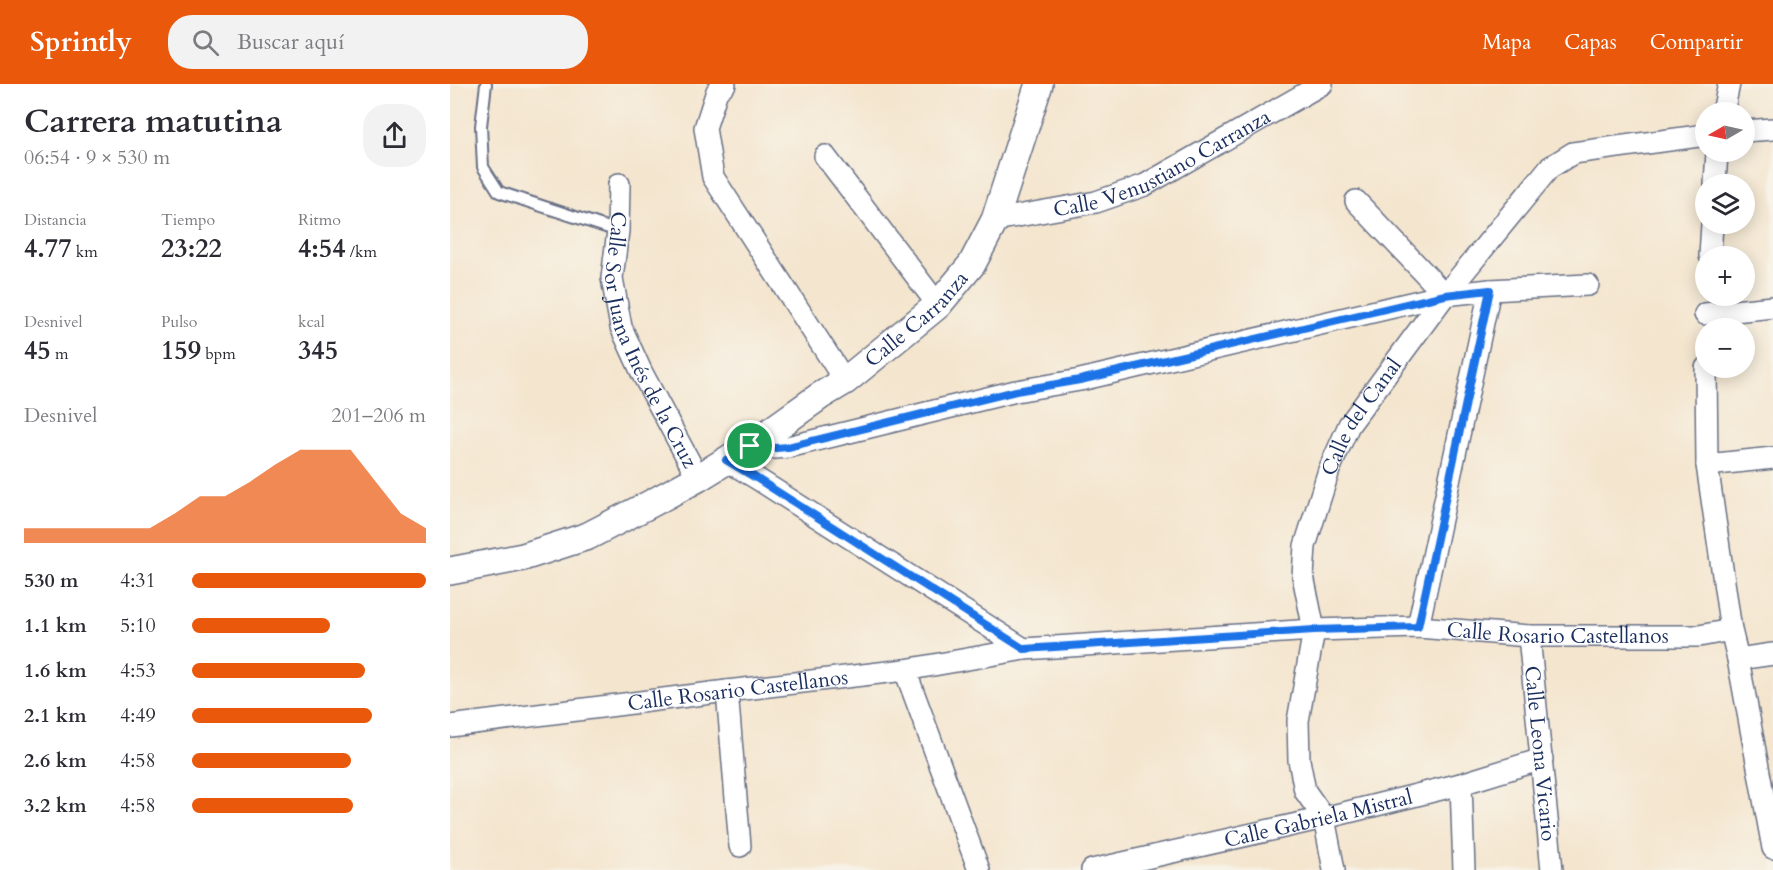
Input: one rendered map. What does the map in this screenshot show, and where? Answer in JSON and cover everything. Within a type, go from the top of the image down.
[{"type":"street","points":[[725,84],[717,91],[705,128],[713,177],[845,381]]},
{"type":"street","name":"Calle Carranza","points":[[698,478],[750,446],[845,381],[938,305],[972,264],[995,220],[1038,84]]},
{"type":"street","name":"Calle Venustiano Carranza","points":[[995,220],[1096,201],[1145,185],[1322,84]]},
{"type":"street","points":[[1725,102],[1729,84]]},
{"type":"street","points":[[1755,130],[1773,129]]},
{"type":"street","name":"Calle del Canal","points":[[1334,870],[1324,818],[1305,791],[1299,760],[1298,721],[1314,630],[1303,576],[1305,546],[1329,470],[1349,425],[1445,295],[1549,168],[1573,153],[1695,136]]},
{"type":"street","points":[[825,156],[938,305]]},
{"type":"street","name":"Calle Sor Juana Inés de la Cruz","points":[[450,571],[523,557],[588,536],[698,478],[642,373],[621,327],[612,278],[618,231],[619,184]]},
{"type":"street","points":[[1356,201],[1445,295]]},
{"type":"street","points":[[750,446],[788,447],[1016,391],[1080,380],[1445,295],[1490,290],[1588,285]]},
{"type":"street","points":[[1418,627],[1490,290]]},
{"type":"street","points":[[1706,313],[1773,307]]},
{"type":"street","points":[[1706,378],[1707,465],[1731,630],[1773,848]]},
{"type":"street","points":[[1707,465],[1773,459]]},
{"type":"street","points":[[726,460],[1024,649]]},
{"type":"street","name":"Calle Rosario Castellanos","points":[[450,726],[905,670],[1024,649],[1314,630],[1418,627],[1529,636],[1699,636],[1731,630]]},
{"type":"street","name":"Calle Leona Vicario","points":[[1529,636],[1552,870]]},
{"type":"street","points":[[1738,659],[1773,654]]},
{"type":"street","points":[[905,670],[979,870]]},
{"type":"street","points":[[727,691],[740,846]]},
{"type":"street","name":"Calle Gabriela Mistral","points":[[1092,870],[1324,818],[1461,784],[1542,759]]},
{"type":"street","points":[[1461,784],[1464,870]]},
{"type":"lane","points":[[486,84],[481,126],[483,167],[499,192],[618,231]]},
{"type":"route","points":[[1490,290],[1418,627],[1314,630],[1024,649],[726,460],[750,446],[788,447],[1016,391],[1080,380],[1445,295],[1490,290]]}]
